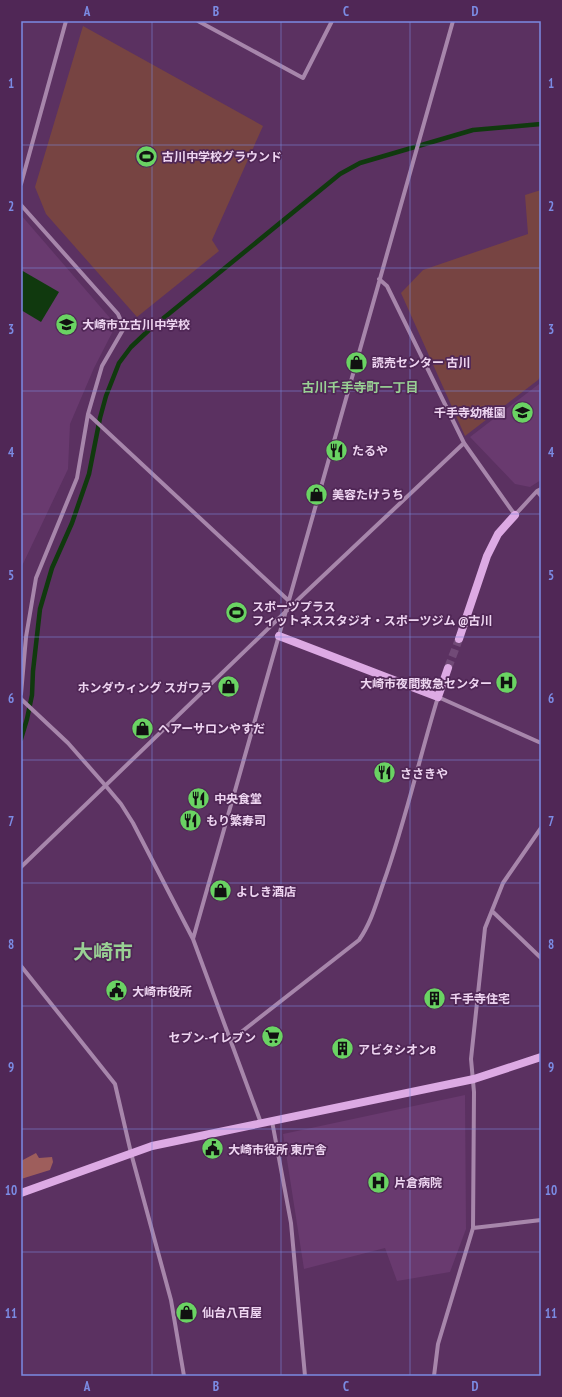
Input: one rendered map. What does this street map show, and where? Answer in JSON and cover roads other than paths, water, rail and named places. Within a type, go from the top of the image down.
[{"type":"street","points":[[21,184],[66,21]]},
{"type":"street","points":[[198,21],[303,78],[332,21]]},
{"type":"street","points":[[193,939],[453,21]]},
{"type":"street","points":[[21,205],[118,314],[124,328],[102,366],[88,414],[77,478],[36,578],[26,637],[21,694]]},
{"type":"street","points":[[379,279],[387,286],[464,443],[515,515]]},
{"type":"street","points":[[88,414],[289,601]]},
{"type":"street","points":[[21,867],[464,443]]},
{"type":"street","points":[[458,639],[488,556],[498,534],[539,490],[541,496]]},
{"type":"street","points":[[279,636],[438,697],[541,743]]},
{"type":"street","points":[[231,1040],[359,940],[367,928],[394,853],[423,746],[448,668]]},
{"type":"street","points":[[23,701],[68,743],[121,804],[133,823],[193,939],[261,1123]]},
{"type":"street","points":[[434,1376],[438,1344],[473,1228],[474,1079],[470,1059],[485,928],[502,883],[541,828]]},
{"type":"street","points":[[492,911],[541,958]]},
{"type":"street","points":[[21,966],[115,1084],[131,1153],[172,1300],[184,1376]]},
{"type":"street","points":[[21,1193],[152,1146],[474,1079],[541,1057]]},
{"type":"street","points":[[272,1120],[291,1223],[305,1376]]},
{"type":"street","points":[[473,1228],[541,1220]]},
{"type":"waterway","points":[[21,739],[32,695],[33,671],[40,609],[52,568],[72,523],[89,474],[106,396],[119,363],[131,347],[149,330],[340,174],[360,163],[473,130],[541,124]]},
{"type":"tunnel","points":[[448,668],[459,639]]},
{"type":"place","name":"古川中学校グラウンド","points":[[147,156]]},
{"type":"place","name":"大崎市立古川中学校","points":[[66,324]]},
{"type":"place","name":"読売センター 古川","points":[[357,362]]},
{"type":"place","name":"千手寺幼稚園","points":[[522,412]]},
{"type":"place","name":"たるや","points":[[337,450]]},
{"type":"place","name":"美容たけうち","points":[[316,494]]},
{"type":"place","name":"スポーツプラス フィットネススタジオ・スポーツジム @古川","points":[[237,613]]},
{"type":"place","name":"大崎市夜間救急センター","points":[[507,683]]},
{"type":"place","name":"ホンダウィング スガワラ","points":[[228,687]]},
{"type":"place","name":"ヘアーサロンやすだ","points":[[142,728]]},
{"type":"place","name":"ささきや","points":[[384,773]]},
{"type":"place","name":"中央食堂","points":[[199,798]]},
{"type":"place","name":"もり繁寿司","points":[[190,820]]},
{"type":"place","name":"よしき酒店","points":[[221,891]]},
{"type":"place","name":"大崎市役所","points":[[117,991]]},
{"type":"place","name":"千手寺住宅","points":[[434,998]]},
{"type":"place","name":"セブン-イレブン","points":[[272,1037]]},
{"type":"place","name":"アビタシオンB","points":[[342,1049]]},
{"type":"place","name":"大崎市役所 東庁舎","points":[[212,1149]]},
{"type":"place","name":"片倉病院","points":[[378,1182]]},
{"type":"place","name":"仙台八百屋","points":[[187,1312]]},
{"type":"district","name":"古川千手寺町一丁目","points":[[360,387]]},
{"type":"district","name":"大崎市","points":[[103,952]]}]
